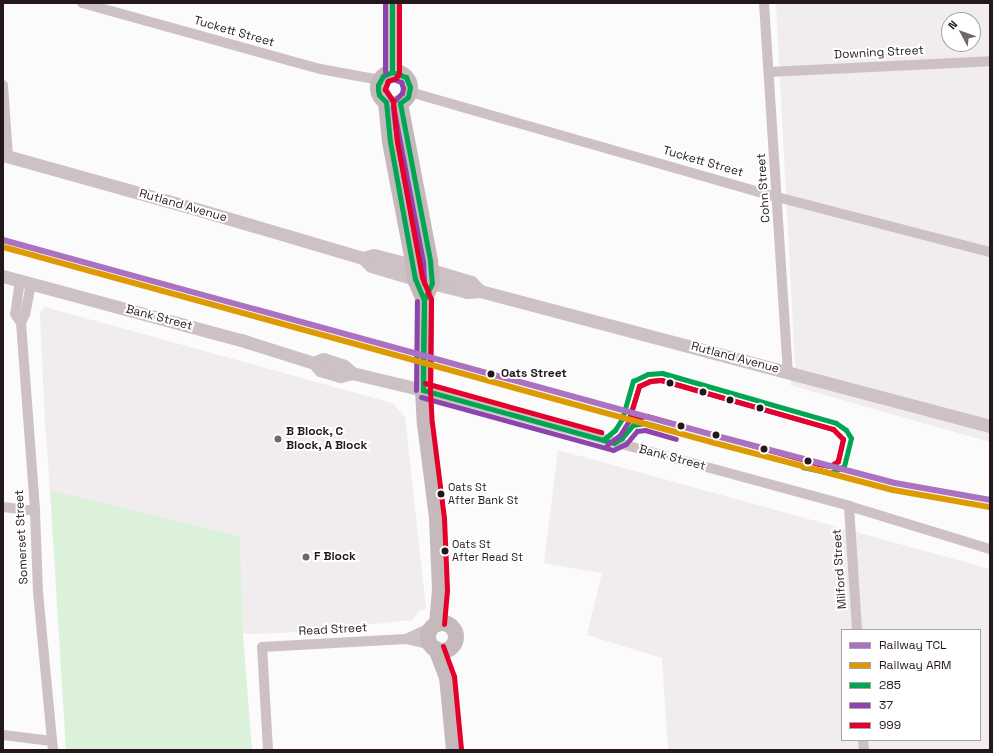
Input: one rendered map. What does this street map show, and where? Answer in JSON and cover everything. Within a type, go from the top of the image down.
[{"type":"main road","points":[[392,3],[386,76],[378,90],[382,99],[398,99]]},
{"type":"main road","points":[[386,76],[397,72],[406,78],[410,87],[398,99],[390,142],[414,272],[424,300]]},
{"type":"main road","points":[[398,99],[431,276],[424,300],[423,390],[426,430],[437,518],[440,590],[439,626],[428,637],[447,677]]},
{"type":"main road","points":[[439,626],[456,633],[456,638],[452,646],[447,677],[454,750]]},
{"type":"main road","points":[[433,647],[445,651],[452,646]]},
{"type":"street","name":"Tuckett Street","points":[[82,3],[320,69],[386,76]]},
{"type":"street","name":"Cohn Street","points":[[764,3],[788,372]]},
{"type":"street","name":"Downing Street","points":[[769,72],[990,61]]},
{"type":"street","points":[[3,85],[6,156]]},
{"type":"street","name":"Tuckett Street","points":[[398,99],[732,184],[990,252]]},
{"type":"street","name":"Rutland Avenue","points":[[6,156],[363,258],[374,255],[414,272],[471,282],[480,291],[990,426]]},
{"type":"street","name":"Bank Street","points":[[3,276],[241,340],[314,363],[323,359],[344,366],[352,373],[423,390],[849,506],[990,549]]},
{"type":"street","name":"Somerset Street","points":[[25,282],[15,314],[21,323],[35,511],[38,592],[52,746]]},
{"type":"street","name":"Milford Street","points":[[849,506],[857,629]]},
{"type":"street","points":[[3,507],[35,511]]},
{"type":"street","name":"Read Street","points":[[268,750],[262,647],[406,639],[439,626]]},
{"type":"street","name":"Read Street","points":[[406,639],[433,647]]},
{"type":"street","points":[[3,735],[52,746]]},
{"type":"shaded area","points":[[776,3],[990,3],[990,442],[790,385],[795,366]]},
{"type":"shaded area","points":[[45,307],[392,403],[405,417],[426,609],[419,611],[412,620],[284,633],[243,634],[240,536],[50,490],[45,424],[40,312]]},
{"type":"shaded area","points":[[558,450],[990,569],[990,750],[668,750],[662,658],[587,635],[602,573],[544,563]]},
{"type":"green space","points":[[50,490],[240,536],[243,634],[252,750],[66,750]]},
{"type":"rail line","name":"TCL","points":[[3,240],[713,435],[895,483],[990,500]]},
{"type":"rail line","name":"ARM","points":[[3,247],[711,442],[893,490],[989,507]]},
{"type":"transit line","name":"37","points":[[385,3],[385,72]]},
{"type":"transit line","name":"285","points":[[392,3],[392,72]]},
{"type":"transit line","name":"999","points":[[399,3],[399,73],[396,78],[388,81],[385,89],[393,101],[397,141],[422,277],[431,299],[430,390],[432,423],[444,518],[447,590],[444,624]]},
{"type":"transit line","name":"285","points":[[392,72],[406,77],[410,87],[408,97],[400,103],[430,261],[432,283],[424,300],[415,279],[390,142],[386,102],[379,95],[378,90],[378,85],[383,76],[392,72]]},
{"type":"transit line","name":"37","points":[[393,79],[401,82],[403,88],[402,93],[393,102],[385,89],[388,81],[393,79]]},
{"type":"transit line","name":"37","points":[[393,106],[423,262],[424,283],[397,141],[393,106]]},
{"type":"transit line","name":"285","points":[[424,300],[423,390],[423,361],[424,300]]},
{"type":"transit line","name":"37","points":[[416,390],[417,301]]},
{"type":"transit line","name":"37","points":[[430,390],[431,302]]},
{"type":"transit line","name":"285","points":[[603,440],[615,430],[622,419],[633,381],[648,374],[662,373],[836,423],[846,430],[851,438],[844,466],[831,473],[803,467]]},
{"type":"transit line","name":"37","points":[[607,445],[620,435],[628,422],[639,386],[650,381],[661,380],[833,429],[843,439],[838,461],[830,466],[819,464]]},
{"type":"transit line","name":"999","points":[[661,380],[833,429],[843,439],[838,461],[830,466],[819,464],[647,416],[629,419],[639,386],[650,381],[661,380]]},
{"type":"transit line","name":"999","points":[[425,383],[601,432]]},
{"type":"transit line","name":"285","points":[[423,390],[614,443],[622,438],[633,425],[645,423],[678,432]]},
{"type":"transit line","name":"37","points":[[421,397],[613,450],[626,444],[637,431],[645,430],[676,439]]},
{"type":"transit line","name":"999","points":[[443,646],[454,676],[461,749]]},
{"type":"place","name":"Oats Street","points":[[491,374]]},
{"type":"place","name":"B Block, C Block, A Block","points":[[278,439]]},
{"type":"place","name":"Oats St After Bank St","points":[[441,494]]},
{"type":"place","name":"Oats St After Read St","points":[[445,551]]},
{"type":"place","name":"F Block","points":[[306,557]]}]
